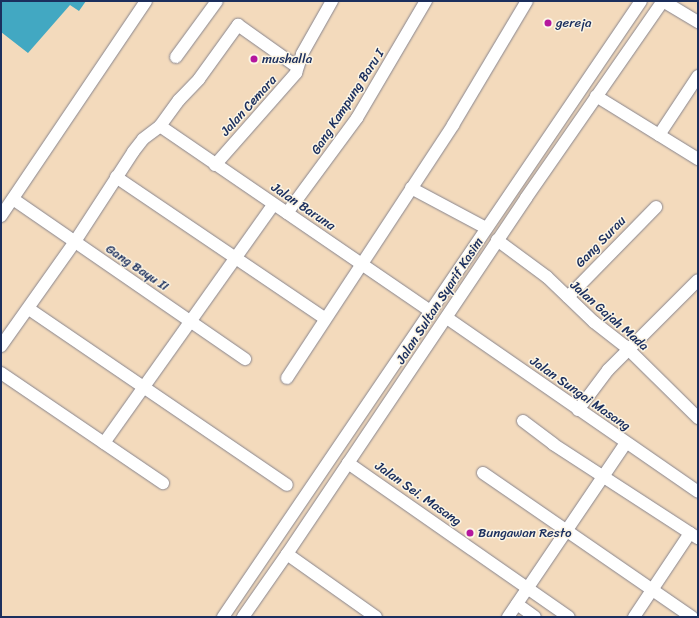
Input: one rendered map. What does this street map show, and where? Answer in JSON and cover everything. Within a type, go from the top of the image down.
[{"type":"street","points":[[1,216],[59,126],[146,1]]},
{"type":"street","points":[[176,57],[217,1]]},
{"type":"street","name":"Jalan Cemara","points":[[215,164],[296,73],[306,46],[332,1]]},
{"type":"street","name":"Gang Kampung Baru I","points":[[287,213],[358,118],[426,1]]},
{"type":"street","points":[[287,378],[324,318],[361,265],[453,125],[528,1]]},
{"type":"street","name":"Jalan Sultan Syarif Kasim","points":[[223,617],[303,496],[641,1]]},
{"type":"street","points":[[663,1],[698,22]]},
{"type":"street","name":"Jalan Sultan Syarif Kasim","points":[[243,617],[288,554],[447,318],[497,240],[663,1]]},
{"type":"street","points":[[1,346],[29,309],[74,243],[116,177],[143,139],[160,126],[183,95],[199,79],[238,25],[297,67]]},
{"type":"street","points":[[660,135],[698,76]]},
{"type":"street","points":[[596,96],[698,159]]},
{"type":"street","name":"Jalan Baruna","points":[[160,126],[273,205],[287,213],[430,311]]},
{"type":"street","points":[[116,177],[324,318]]},
{"type":"street","points":[[411,188],[486,228]]},
{"type":"street","name":"Gang Bayu II","points":[[13,199],[74,243],[245,359]]},
{"type":"street","points":[[104,443],[273,205]]},
{"type":"street","name":"Gang Surau","points":[[568,297],[656,207]]},
{"type":"street","name":"Jalan Gajah Mada","points":[[497,240],[547,277],[630,351],[698,418]]},
{"type":"street","points":[[578,410],[608,370],[630,351],[698,280]]},
{"type":"street","points":[[29,309],[145,386],[303,496]]},
{"type":"street","name":"Jalan Sungai Masang","points":[[447,318],[698,492]]},
{"type":"street","points":[[1,373],[163,483]]},
{"type":"street","points":[[522,421],[694,535],[652,590],[634,617]]},
{"type":"street","points":[[508,617],[626,443]]},
{"type":"street","name":"Jalan Sei. Masang","points":[[348,463],[569,617]]},
{"type":"street","points":[[483,473],[692,617]]},
{"type":"street","points":[[288,554],[376,617]]},
{"type":"street","points":[[517,604],[535,617]]},
{"type":"water","points":[[1,1],[86,1],[79,11],[70,5],[28,53],[1,32]]},
{"type":"place","name":"gereja","points":[[548,23]]},
{"type":"place","name":"mushalla","points":[[254,59]]},
{"type":"place","name":"Bungawan Resto","points":[[470,533]]}]
